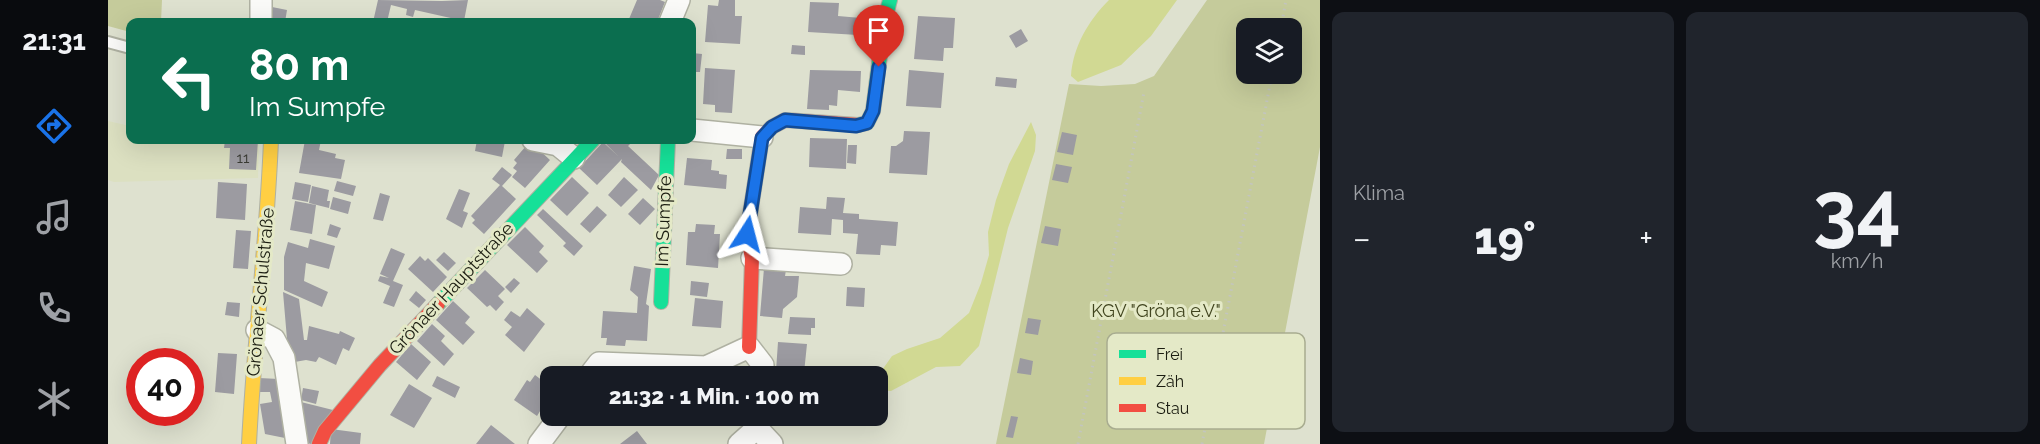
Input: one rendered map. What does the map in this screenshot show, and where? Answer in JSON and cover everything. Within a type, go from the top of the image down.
[{"type":"street","points":[[261,0],[261,18]]},
{"type":"street","points":[[672,18],[679,0]]},
{"type":"street","points":[[763,366],[749,347],[753,258],[747,234],[762,138],[772,127],[785,120],[856,126],[867,123],[873,111],[884,23],[890,0]]},
{"type":"street","points":[[696,130],[762,138]]},
{"type":"street","name":"Grönaer Schulstraße","points":[[249,444],[250,399],[262,281],[271,144]]},
{"type":"street","points":[[553,144],[558,145],[574,158]]},
{"type":"street","name":"Grönaer Hauptstraße","points":[[319,444],[325,431],[380,365],[589,144]]},
{"type":"street","name":"Im Sumpfe","points":[[661,302],[667,144]]},
{"type":"street","points":[[753,258],[841,264]]},
{"type":"street","points":[[257,330],[274,339],[284,358],[297,444]]},
{"type":"street","points":[[708,366],[749,347]]},
{"type":"street","points":[[597,366],[599,363],[679,366]]},
{"type":"street","points":[[539,444],[552,426]]},
{"type":"street","points":[[739,444],[755,426]]},
{"type":"street","points":[[761,426],[772,444]]},
{"type":"lane","points":[[108,42],[126,47]]},
{"type":"path","points":[[1283,18],[1286,0]]},
{"type":"path","points":[[1223,333],[1270,84]]},
{"type":"path","points":[[1078,444],[1144,92]]},
{"type":"path","points":[[1202,444],[1205,429]]},
{"type":"shaded area","points":[[1109,0],[1177,0],[1151,36],[1121,65],[1078,82],[1071,76],[1078,45],[1094,17]]},
{"type":"shaded area","points":[[108,121],[126,125],[126,144],[259,144],[258,178],[114,182],[108,180]]},
{"type":"shaded area","points":[[1031,122],[1036,135],[1035,151],[1008,228],[979,346],[960,366],[936,367],[888,391],[888,366],[885,366],[892,356],[940,338],[969,313],[989,255],[988,232],[1009,164]]},
{"type":"green space","points":[[108,0],[162,0],[161,18],[126,18],[126,31],[108,26]]},
{"type":"green space","name":"KGV \"Gröna e.V.\"","points":[[1207,0],[1320,0],[1320,147],[1285,333],[1107,333],[1107,429],[1267,429],[1264,444],[996,444],[1069,84],[1101,86],[1135,84],[1154,76]]},
{"type":"building","points":[[378,0],[468,0],[465,18],[451,18],[415,10],[413,17],[406,15],[407,9],[391,5],[388,18],[374,18]]},
{"type":"building","points":[[637,0],[665,2],[659,18],[629,18]]},
{"type":"building","points":[[719,0],[735,0],[735,16],[742,16],[740,44],[705,42],[708,5],[718,6]]},
{"type":"building","points":[[810,2],[839,3],[838,16],[861,18],[858,35],[808,32]]},
{"type":"building","points":[[267,6],[287,10],[286,18],[267,18]]},
{"type":"building","points":[[918,16],[955,18],[953,48],[944,48],[943,61],[914,59]]},
{"type":"building","points":[[1021,29],[1028,41],[1016,48],[1009,36]]},
{"type":"building","points":[[792,45],[805,46],[805,55],[791,54]]},
{"type":"building","points":[[696,53],[702,54],[700,72],[696,72]]},
{"type":"building","points":[[705,68],[735,70],[732,113],[715,112],[715,105],[703,104]]},
{"type":"building","points":[[810,70],[861,71],[860,92],[838,90],[837,106],[829,105],[829,110],[807,109]]},
{"type":"building","points":[[909,70],[944,73],[941,108],[906,106]]},
{"type":"building","points":[[996,77],[1017,79],[1016,88],[995,86]]},
{"type":"building","points":[[904,131],[930,132],[927,175],[889,173],[891,146],[896,146],[903,141]]},
{"type":"building","points":[[1062,132],[1077,135],[1073,155],[1057,152]]},
{"type":"building","points":[[810,138],[847,139],[846,169],[809,167]]},
{"type":"building","points":[[224,144],[258,144],[256,170],[229,169],[230,148],[224,148]]},
{"type":"building","points":[[304,144],[320,144],[319,150],[336,154],[335,158],[345,160],[341,179],[299,173]]},
{"type":"building","points":[[476,144],[504,144],[502,157],[475,151]]},
{"type":"building","points":[[601,144],[605,144],[619,157],[606,144],[630,144],[628,146],[659,175],[651,190],[621,162],[622,159],[597,185],[579,168]]},
{"type":"building","points":[[848,145],[857,145],[856,164],[847,163]]},
{"type":"building","points":[[526,146],[536,147],[550,160],[525,188],[512,177],[517,171],[513,168],[517,163],[514,160]]},
{"type":"building","points":[[727,149],[742,149],[742,159],[726,159]]},
{"type":"building","points":[[687,158],[712,160],[711,170],[727,175],[726,189],[684,185]]},
{"type":"building","points":[[1056,164],[1072,167],[1068,183],[1052,180]]},
{"type":"building","points":[[502,167],[512,175],[502,186],[516,199],[484,234],[472,223],[475,220],[471,216],[500,185],[492,179]]},
{"type":"building","points":[[572,177],[589,193],[567,216],[550,200]]},
{"type":"building","points":[[624,177],[638,190],[621,207],[608,195]]},
{"type":"building","points":[[337,181],[356,186],[353,196],[334,191]]},
{"type":"building","points":[[218,182],[247,184],[245,220],[216,218]]},
{"type":"building","points":[[295,182],[311,185],[308,202],[292,199]]},
{"type":"building","points":[[312,186],[329,190],[327,201],[330,201],[329,208],[309,203]]},
{"type":"building","points":[[459,189],[470,193],[463,211],[468,213],[462,228],[446,219]]},
{"type":"building","points":[[380,193],[390,196],[383,221],[373,219]]},
{"type":"building","points":[[333,197],[351,202],[348,214],[330,209]]},
{"type":"building","points":[[827,197],[845,198],[843,213],[859,214],[859,219],[898,222],[896,246],[881,245],[880,255],[856,254],[858,234],[843,233],[843,220],[832,219],[831,235],[798,233],[800,207],[826,209]]},
{"type":"building","points":[[643,198],[655,209],[640,225],[628,214]]},
{"type":"building","points":[[295,201],[316,205],[312,234],[290,230]]},
{"type":"building","points":[[597,206],[607,215],[590,233],[580,224]]},
{"type":"building","points":[[543,209],[583,246],[574,256],[563,246],[566,243],[537,215]]},
{"type":"building","points":[[330,224],[341,228],[337,238],[327,235]]},
{"type":"building","points":[[696,224],[715,225],[714,234],[720,234],[718,268],[686,265],[688,232],[695,232]]},
{"type":"building","points":[[1045,226],[1061,229],[1058,246],[1041,243]]},
{"type":"building","points":[[525,227],[544,246],[539,252],[548,261],[537,273],[507,245]]},
{"type":"building","points":[[236,230],[251,231],[248,269],[233,268]]},
{"type":"building","points":[[310,239],[335,246],[329,269],[306,263],[304,281],[328,292],[322,307],[284,290],[284,257],[288,242],[308,248]]},
{"type":"building","points":[[391,248],[405,254],[393,281],[403,285],[394,307],[383,303],[390,286],[378,281],[380,276],[389,278],[380,274]]},
{"type":"building","points":[[444,252],[456,263],[448,271],[436,260]]},
{"type":"building","points":[[420,256],[425,261],[428,258],[447,277],[433,292],[408,269]]},
{"type":"building","points":[[634,266],[651,269],[646,304],[649,306],[647,341],[626,340],[625,346],[606,345],[607,338],[601,338],[603,311],[637,313],[638,297],[630,290]]},
{"type":"building","points":[[764,268],[786,270],[785,276],[799,276],[797,297],[783,309],[782,318],[760,316]]},
{"type":"building","points":[[485,270],[505,289],[498,296],[504,302],[496,311],[490,305],[487,307],[467,288]]},
{"type":"building","points":[[514,278],[520,283],[511,293],[505,287]]},
{"type":"building","points":[[691,281],[709,283],[707,297],[690,295]]},
{"type":"building","points":[[847,287],[865,288],[864,307],[846,306]]},
{"type":"building","points":[[416,291],[426,300],[419,308],[409,300]]},
{"type":"building","points":[[283,292],[299,299],[304,340],[307,340],[309,326],[339,334],[340,331],[355,338],[349,351],[343,348],[336,365],[319,357],[316,362],[306,360],[289,363]]},
{"type":"building","points":[[695,298],[723,301],[721,328],[692,326]]},
{"type":"building","points":[[453,301],[470,317],[465,323],[475,332],[463,345],[436,320]]},
{"type":"building","points":[[227,302],[240,303],[239,317],[225,315]]},
{"type":"building","points":[[527,308],[545,324],[524,352],[505,335],[512,327],[504,320],[511,311],[520,317]]},
{"type":"building","points":[[790,317],[815,318],[815,328],[811,328],[811,335],[788,334]]},
{"type":"building","points":[[1028,318],[1041,320],[1038,335],[1025,333]]},
{"type":"building","points":[[432,324],[445,336],[441,341],[454,354],[444,366],[417,341]]},
{"type":"building","points":[[778,342],[807,344],[805,366],[776,366]]},
{"type":"building","points":[[411,344],[431,362],[417,380],[396,362]]},
{"type":"building","points":[[218,353],[237,354],[234,394],[215,392]]},
{"type":"building","points":[[1020,358],[1033,361],[1031,375],[1017,373]]},
{"type":"building","points":[[535,375],[540,379],[540,411],[537,416],[514,400],[527,380],[530,382]]},
{"type":"building","points":[[437,376],[460,387],[455,398],[432,386]]},
{"type":"building","points":[[259,378],[279,379],[290,439],[265,434],[260,404],[272,402],[270,392],[259,392]]},
{"type":"building","points":[[409,384],[432,398],[414,428],[390,415]]},
{"type":"building","points":[[303,388],[319,391],[316,404],[301,400]]},
{"type":"building","points":[[301,402],[333,410],[311,444],[299,441]]},
{"type":"building","points":[[1011,416],[1018,417],[1013,438],[1006,437]]},
{"type":"building","points":[[491,425],[515,444],[476,444]]},
{"type":"building","points":[[331,429],[361,433],[360,444],[330,444]]},
{"type":"building","points":[[637,431],[647,444],[620,444]]},
{"type":"traffic: fast","points":[[858,125],[867,123],[873,111],[884,23],[890,0]]},
{"type":"traffic: fast","points":[[438,304],[589,144]]},
{"type":"traffic: fast","points":[[661,302],[668,144]]},
{"type":"traffic: slow","points":[[249,444],[271,144]]},
{"type":"traffic: jam","points":[[749,347],[752,258],[747,234],[762,137],[772,127],[785,120],[858,125]]},
{"type":"traffic: jam","points":[[319,444],[325,431],[380,365],[438,304]]},
{"type":"route","points":[[747,234],[762,138],[772,127],[785,120],[856,126],[867,123],[873,111],[879,67]]}]
